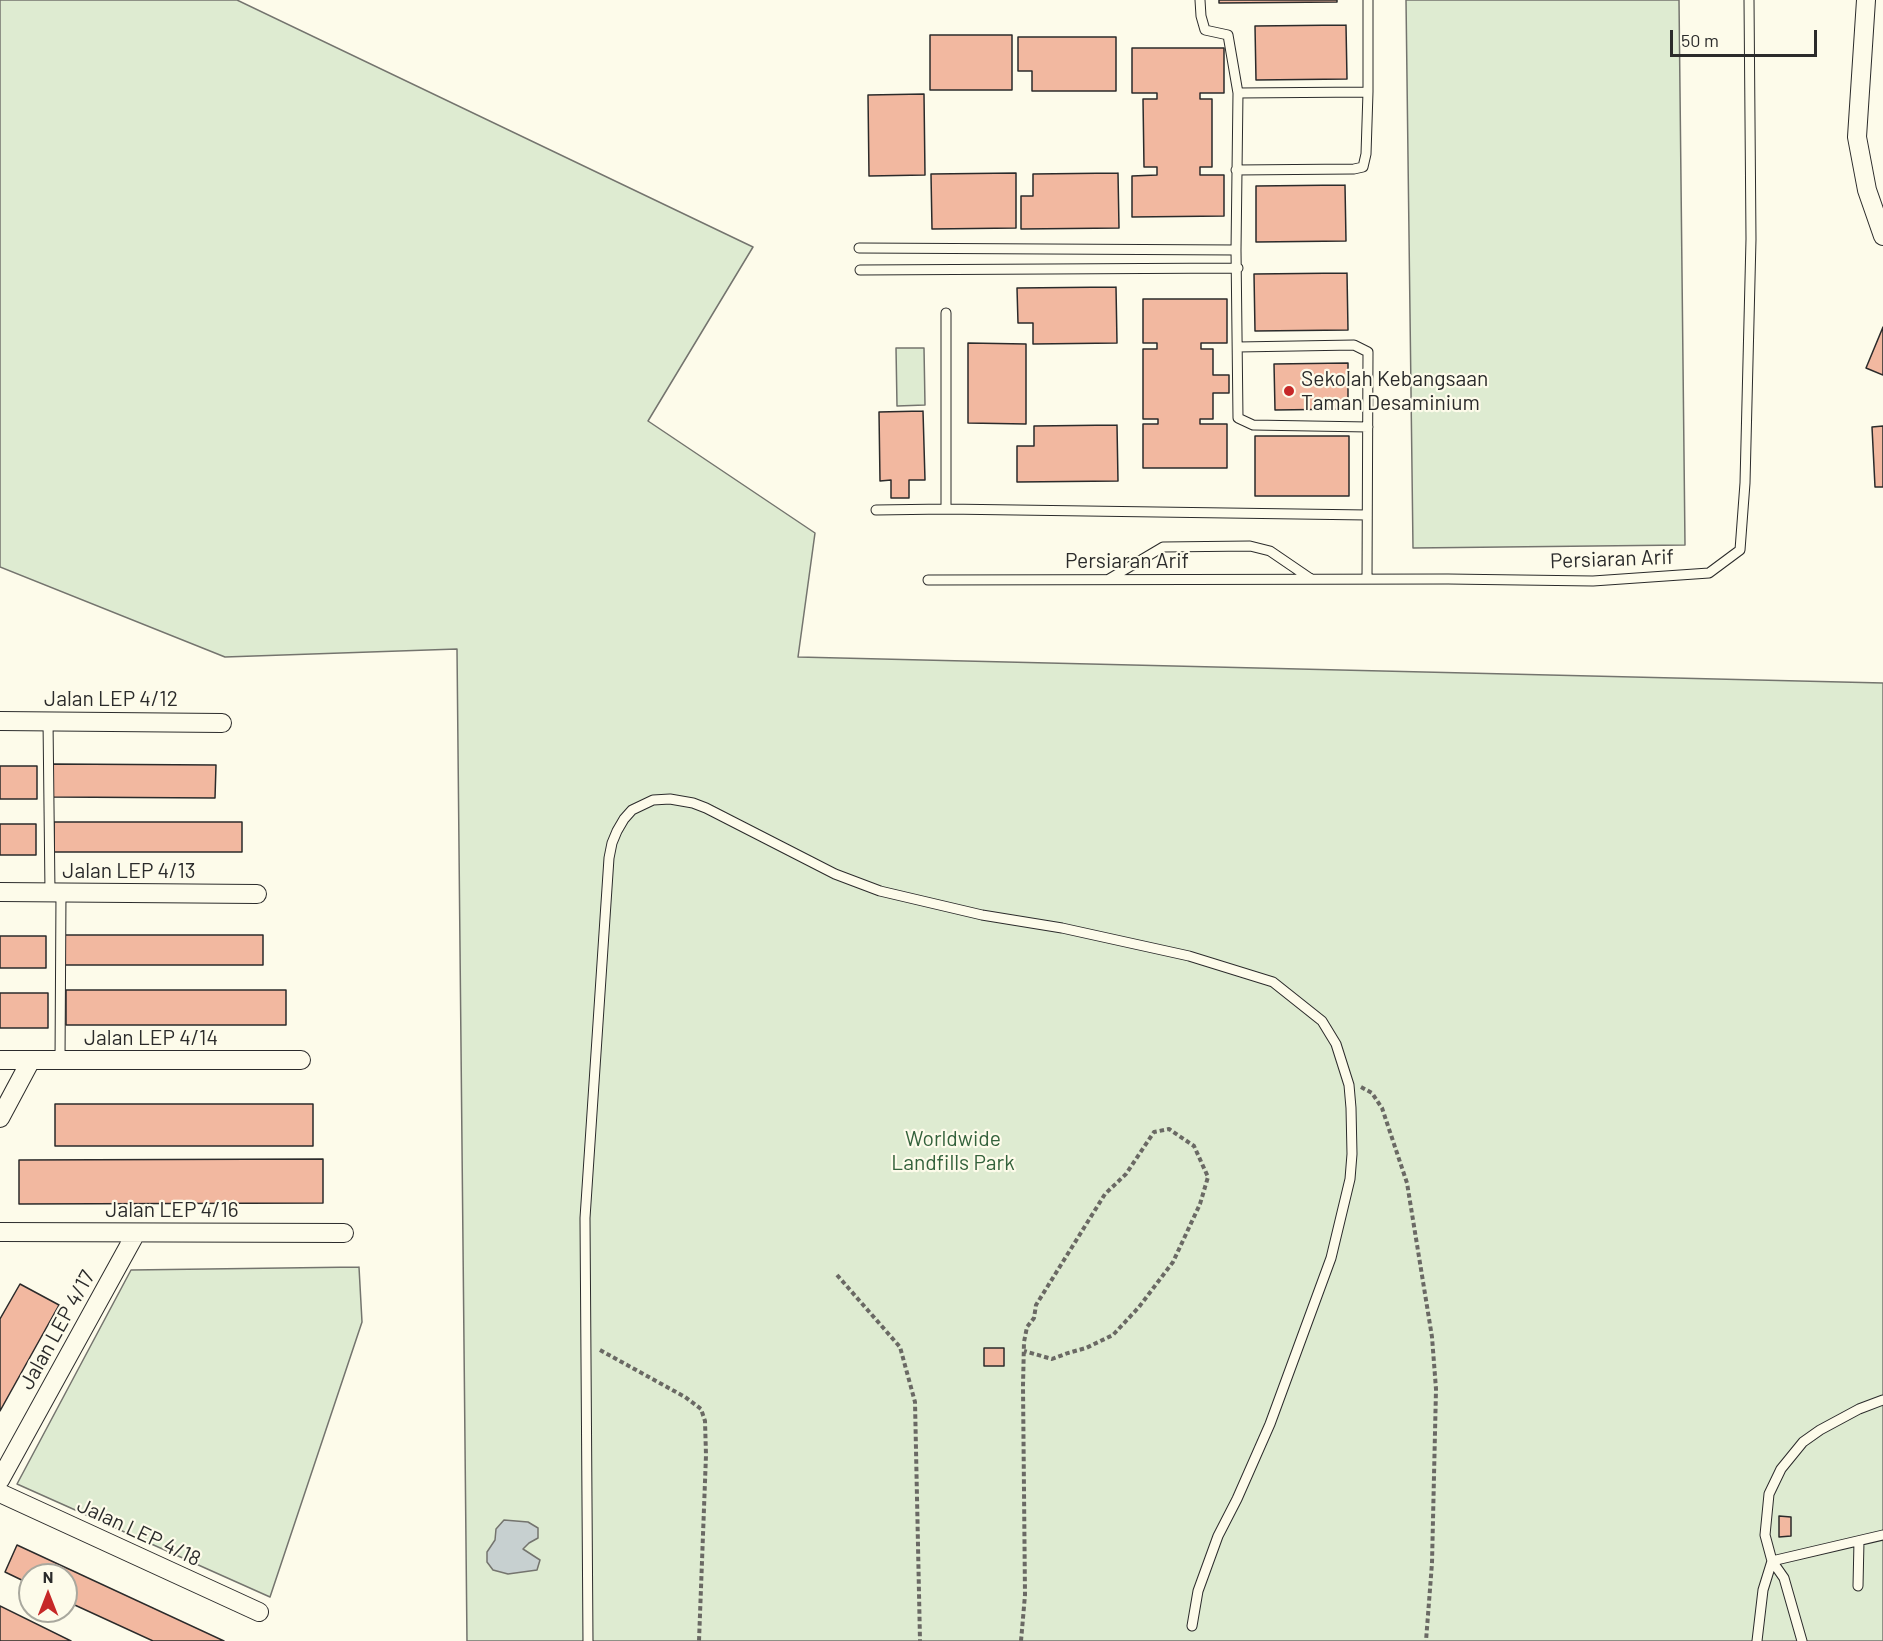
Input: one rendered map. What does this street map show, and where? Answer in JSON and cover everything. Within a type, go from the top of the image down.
[{"type":"street","points":[[1866,0],[1857,137],[1867,190],[1883,236]]},
{"type":"street","name":"Jalan LEP 4/12","points":[[0,721],[222,723]]},
{"type":"street","name":"Jalan LEP 4/13","points":[[0,892],[257,894]]},
{"type":"street","name":"Jalan LEP 4/14","points":[[0,1060],[301,1060]]},
{"type":"street","points":[[0,1118],[31,1060]]},
{"type":"street","name":"Jalan LEP 4/16","points":[[0,1232],[344,1233]]},
{"type":"street","name":"Jalan LEP 4/17","points":[[0,1480],[136,1233]]},
{"type":"street","name":"Jalan LEP 4/18","points":[[0,1493],[259,1612]]},
{"type":"lane","points":[[1200,0],[1205,30],[1228,35],[1238,93],[1236,170],[1238,418],[1252,425],[1368,427]]},
{"type":"lane","points":[[1236,170],[1363,167],[1366,154],[1368,92],[1368,0]]},
{"type":"lane","name":"Persiaran Arif","points":[[928,580],[1593,581],[1709,573],[1740,550],[1745,483],[1750,239],[1749,0]]},
{"type":"lane","points":[[1238,93],[1368,92]]},
{"type":"lane","points":[[859,248],[1236,250]]},
{"type":"lane","points":[[860,270],[1238,268]]},
{"type":"lane","points":[[946,313],[946,509]]},
{"type":"lane","points":[[1238,347],[1354,345],[1368,352],[1367,579]]},
{"type":"lane","points":[[876,510],[1367,515]]},
{"type":"lane","points":[[1108,580],[1163,547],[1250,546],[1270,551],[1311,579]]},
{"type":"lane","points":[[48,721],[56,892],[60,1060]]},
{"type":"lane","points":[[588,1641],[585,1218],[609,858],[612,843],[624,819],[632,810],[653,800],[681,800],[693,803],[835,874],[879,891],[982,915],[1062,928],[1189,956],[1273,981],[1322,1021],[1336,1044],[1349,1085],[1352,1154],[1350,1179],[1331,1258],[1270,1424],[1218,1536],[1198,1591],[1192,1626]]},
{"type":"lane","points":[[1802,1641],[1784,1578],[1772,1561],[1765,1535],[1769,1494],[1781,1469],[1803,1442],[1820,1430],[1883,1400]]},
{"type":"lane","points":[[1772,1561],[1883,1535]]},
{"type":"lane","points":[[1858,1586],[1859,1541]]},
{"type":"lane","points":[[1757,1641],[1763,1590],[1772,1561]]},
{"type":"path","points":[[1349,1085],[1363,1087],[1372,1093],[1382,1108],[1407,1183],[1432,1337],[1436,1389],[1432,1563],[1426,1641]]},
{"type":"path","points":[[1021,1641],[1025,1595],[1023,1386],[1024,1351],[1025,1332],[1034,1318],[1036,1305],[1105,1194],[1126,1174],[1155,1132],[1169,1129],[1194,1146],[1208,1177],[1203,1195],[1173,1263],[1139,1307],[1113,1335],[1086,1348],[1052,1359],[1024,1351]]},
{"type":"path","points":[[837,1275],[900,1347],[915,1402],[920,1641]]},
{"type":"path","points":[[586,1342],[685,1397],[701,1409],[705,1420],[706,1455],[699,1641]]},
{"type":"green space","name":"Worldwide Landfills Park","points":[[0,0],[237,0],[753,247],[648,421],[815,533],[798,657],[1883,683],[1883,1641],[467,1641],[457,649],[225,657],[0,567]]},
{"type":"green space","points":[[1406,0],[1679,0],[1685,545],[1413,548]]},
{"type":"green space","points":[[896,348],[924,348],[925,405],[897,406]]},
{"type":"green space","points":[[359,1267],[362,1322],[270,1597],[17,1484],[131,1270]]},
{"type":"shaded area","points":[[504,1520],[528,1522],[538,1528],[538,1538],[523,1549],[540,1560],[537,1570],[508,1574],[493,1570],[487,1562],[487,1552],[495,1540],[496,1529]]},
{"type":"building","points":[[1219,0],[1337,0],[1337,2],[1219,3]]},
{"type":"building","points":[[1346,25],[1347,79],[1256,80],[1255,26]]},
{"type":"building","points":[[930,35],[1012,35],[1012,90],[930,90]]},
{"type":"building","points":[[1018,37],[1116,37],[1116,91],[1032,91],[1032,71],[1018,71]]},
{"type":"building","points":[[1132,48],[1224,48],[1224,93],[1200,93],[1200,99],[1212,99],[1212,167],[1200,167],[1200,175],[1224,175],[1224,216],[1132,217],[1132,176],[1157,175],[1157,167],[1144,167],[1143,99],[1157,99],[1157,93],[1132,93]]},
{"type":"building","points":[[924,94],[925,175],[869,176],[868,95]]},
{"type":"building","points":[[1016,173],[1016,228],[932,229],[931,174]]},
{"type":"building","points":[[1118,173],[1119,228],[1021,229],[1021,196],[1033,196],[1033,174]]},
{"type":"building","points":[[1345,185],[1346,241],[1256,242],[1256,186]]},
{"type":"building","points":[[1347,273],[1348,330],[1255,331],[1254,274]]},
{"type":"building","points":[[1116,287],[1117,343],[1033,344],[1033,323],[1018,323],[1017,288]]},
{"type":"building","points":[[1143,299],[1227,299],[1227,343],[1201,343],[1201,349],[1213,349],[1213,375],[1229,375],[1229,393],[1213,393],[1213,419],[1200,419],[1200,424],[1227,424],[1227,468],[1143,468],[1143,424],[1158,424],[1158,419],[1143,419],[1143,349],[1157,349],[1157,343],[1143,343]]},
{"type":"building","points":[[1883,327],[1883,375],[1866,368]]},
{"type":"building","points":[[968,343],[1026,344],[1026,424],[968,423]]},
{"type":"building","points":[[1348,363],[1348,409],[1275,410],[1274,364]]},
{"type":"building","points":[[923,411],[925,480],[909,480],[909,498],[891,498],[891,480],[880,481],[879,412]]},
{"type":"building","points":[[1117,425],[1118,481],[1017,482],[1017,446],[1034,446],[1034,426]]},
{"type":"building","points":[[1883,426],[1883,487],[1875,487],[1872,427]]},
{"type":"building","points":[[1255,436],[1349,436],[1349,496],[1255,496]]},
{"type":"building","points":[[53,764],[216,765],[215,798],[53,797]]},
{"type":"building","points":[[0,766],[37,766],[37,799],[0,799]]},
{"type":"building","points":[[54,822],[242,822],[242,852],[54,852]]},
{"type":"building","points":[[0,824],[36,824],[36,855],[0,855]]},
{"type":"building","points":[[65,935],[263,935],[263,965],[65,965]]},
{"type":"building","points":[[0,936],[46,936],[46,968],[0,968]]},
{"type":"building","points":[[66,990],[286,990],[286,1025],[66,1025]]},
{"type":"building","points":[[0,993],[48,993],[48,1028],[0,1028]]},
{"type":"building","points":[[55,1104],[313,1104],[313,1146],[55,1146]]},
{"type":"building","points":[[323,1159],[323,1203],[19,1204],[19,1160]]},
{"type":"building","points":[[20,1284],[59,1305],[0,1411],[0,1319]]},
{"type":"building","points":[[984,1348],[1004,1348],[1004,1366],[984,1366]]},
{"type":"building","points":[[1779,1516],[1791,1517],[1791,1536],[1779,1537]]},
{"type":"building","points":[[17,1545],[56,1563],[18,1563],[18,1578],[5,1572]]},
{"type":"building","points":[[78,1573],[224,1641],[153,1641],[78,1607]]},
{"type":"building","points":[[0,1606],[18,1615],[18,1623],[34,1623],[71,1641],[0,1641]]},
{"type":"place","name":"Sekolah Kebangsaan Taman Desaminium","points":[[1289,391]]}]
